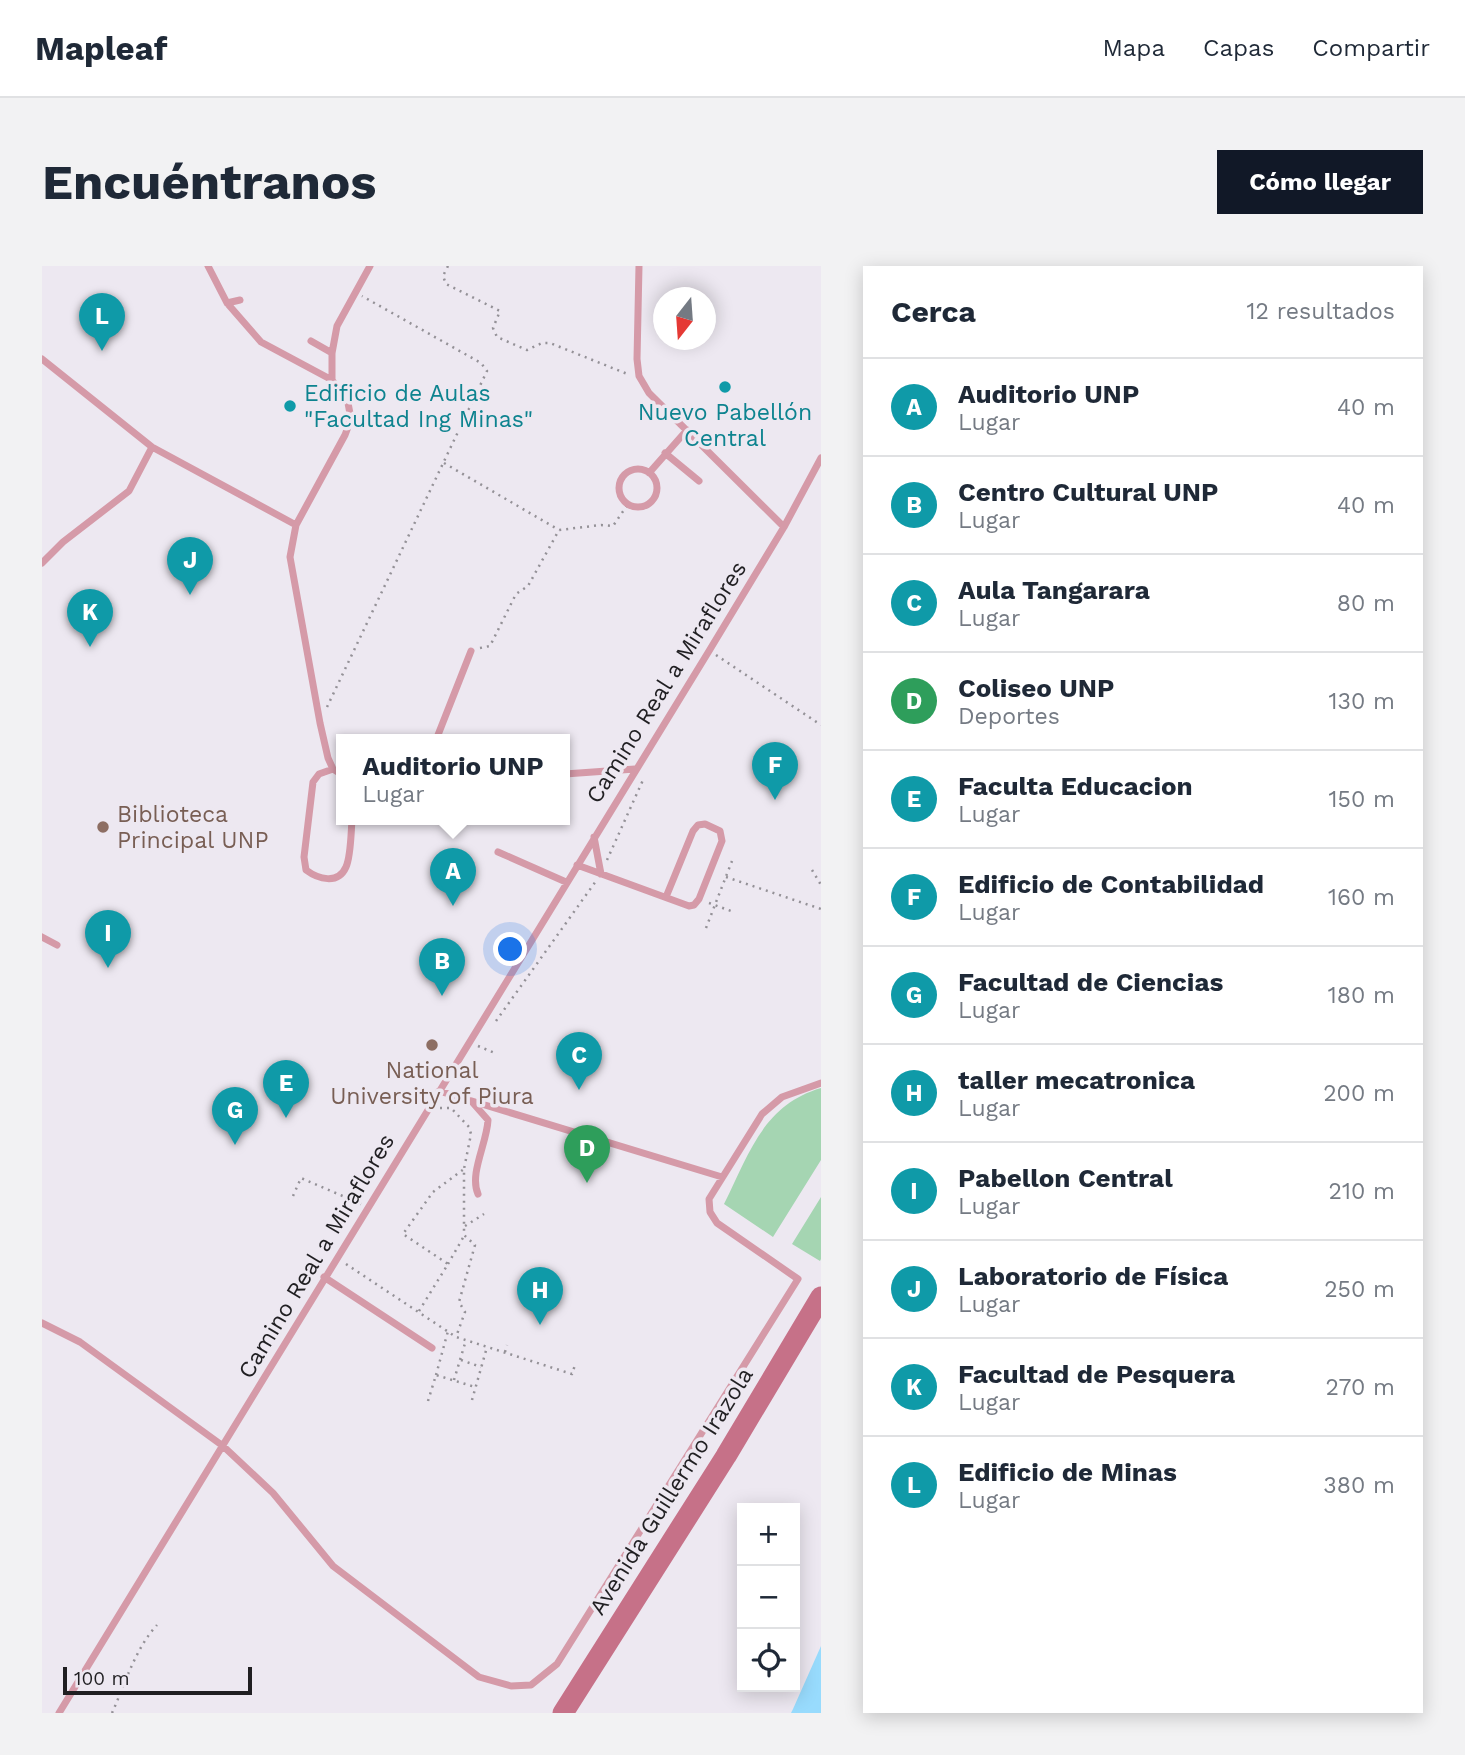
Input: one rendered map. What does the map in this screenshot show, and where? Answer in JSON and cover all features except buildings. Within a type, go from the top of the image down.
[{"type":"main road","name":"Avenida Guillermo Irazola","points":[[563,1713],[726,1456],[821,1297]]},
{"type":"lane","points":[[208,266],[227,303],[261,342],[332,380],[348,402],[351,419],[345,435],[296,525],[290,556],[320,723],[328,758],[336,771]]},
{"type":"lane","points":[[332,380],[332,353],[337,326],[370,266]]},
{"type":"lane","points":[[639,266],[637,359],[642,380],[649,393],[784,527]]},
{"type":"lane","points":[[227,303],[240,300]]},
{"type":"lane","points":[[311,341],[332,353]]},
{"type":"lane","points":[[42,359],[152,447],[296,525]]},
{"type":"lane","points":[[649,473],[687,430]]},
{"type":"lane","points":[[42,563],[62,542],[129,491],[152,447]]},
{"type":"lane","points":[[666,453],[699,481]]},
{"type":"lane","name":"Camino Real a Miraflores","points":[[59,1713],[709,651],[784,527],[821,458]]},
{"type":"lane","points":[[637,469],[649,473],[656,483],[655,496],[646,505],[628,504],[619,489],[622,478],[626,473],[637,469]]},
{"type":"lane","points":[[438,734],[471,652]]},
{"type":"lane","points":[[333,769],[319,774],[313,782],[304,857],[306,870],[315,877],[327,879],[339,876],[346,867],[351,825]]},
{"type":"lane","points":[[570,774],[635,769]]},
{"type":"lane","points":[[576,865],[690,906],[699,899],[722,841],[720,831],[705,824],[698,825],[693,831],[666,897]]},
{"type":"lane","points":[[594,837],[601,874]]},
{"type":"lane","points":[[498,852],[566,882]]},
{"type":"lane","points":[[42,937],[57,945]]},
{"type":"lane","points":[[42,1322],[80,1342],[223,1446],[272,1493],[333,1566],[479,1677],[511,1686],[531,1685],[557,1664],[799,1279],[716,1223],[710,1212],[709,1199],[762,1114],[782,1097],[821,1083]]},
{"type":"lane","points":[[439,1091],[722,1177]]},
{"type":"lane","points":[[470,1100],[488,1120],[486,1140],[474,1178],[478,1194]]},
{"type":"lane","points":[[324,1277],[432,1348]]},
{"type":"path","points":[[448,266],[443,276],[446,284],[500,311],[493,328],[497,337],[527,350],[542,343],[550,343],[642,380]]},
{"type":"path","points":[[320,723],[487,371],[481,363],[356,293]]},
{"type":"path","points":[[444,462],[559,530],[601,525],[611,527],[628,504]]},
{"type":"path","points":[[471,652],[490,646],[516,594],[528,586],[559,530]]},
{"type":"path","points":[[709,651],[821,725]]},
{"type":"path","points":[[493,1024],[601,874],[645,776],[635,769]]},
{"type":"path","points":[[706,928],[732,861]]},
{"type":"path","points":[[812,870],[821,885]]},
{"type":"path","points":[[726,877],[821,909]]},
{"type":"path","points":[[699,899],[731,911]]},
{"type":"path","points":[[478,1046],[497,1054]]},
{"type":"path","points":[[419,1312],[464,1235],[465,1226],[464,1169],[471,1134],[469,1127],[451,1108],[434,1108]]},
{"type":"path","points":[[448,1264],[403,1234],[433,1192],[464,1169]]},
{"type":"path","points":[[293,1196],[300,1178],[368,1207]]},
{"type":"path","points":[[465,1226],[484,1214]]},
{"type":"path","points":[[456,1337],[465,1312],[459,1302],[475,1245],[464,1235]]},
{"type":"path","points":[[340,1260],[456,1337],[572,1374],[575,1365]]},
{"type":"path","points":[[428,1401],[448,1331]]},
{"type":"path","points":[[454,1380],[466,1340]]},
{"type":"path","points":[[505,1352],[507,1345]]},
{"type":"path","points":[[472,1400],[487,1347]]},
{"type":"path","points":[[460,1360],[481,1367]]},
{"type":"path","points":[[436,1375],[475,1387]]},
{"type":"path","points":[[112,1713],[137,1655],[158,1625]]},
{"type":"green space","points":[[821,1088],[821,1160],[773,1237],[724,1204],[750,1150],[771,1119],[801,1096]]},
{"type":"green space","points":[[821,1197],[821,1259],[820,1261],[792,1244]]},
{"type":"water","points":[[821,1646],[821,1713],[791,1713],[793,1709]]},
{"type":"place","name":"Edificio de Minas","points":[[102,351]]},
{"type":"place","name":"Nuevo Pabellón Central","points":[[725,387]]},
{"type":"place","name":"Edificio de Aulas \"Facultad Ing Minas\"","points":[[290,406]]},
{"type":"place","name":"Laboratorio de Física","points":[[190,595]]},
{"type":"place","name":"Facultad de Pesquera","points":[[90,647]]},
{"type":"place","name":"Edificio de Contabilidad","points":[[775,800]]},
{"type":"place","name":"Biblioteca Principal UNP","points":[[103,827]]},
{"type":"place","name":"Auditorio UNP","points":[[453,906]]},
{"type":"place","name":"Pabellon Central","points":[[108,968]]},
{"type":"place","name":"Centro Cultural UNP","points":[[442,996]]},
{"type":"place","name":"National University of Piura","points":[[432,1045]]},
{"type":"place","name":"Aula Tangarara","points":[[579,1090]]},
{"type":"place","name":"Faculta Educacion","points":[[286,1118]]},
{"type":"place","name":"Facultad de Ciencias","points":[[235,1145]]},
{"type":"place","name":"Coliseo UNP","points":[[587,1183]]},
{"type":"place","name":"taller mecatronica","points":[[540,1325]]}]
